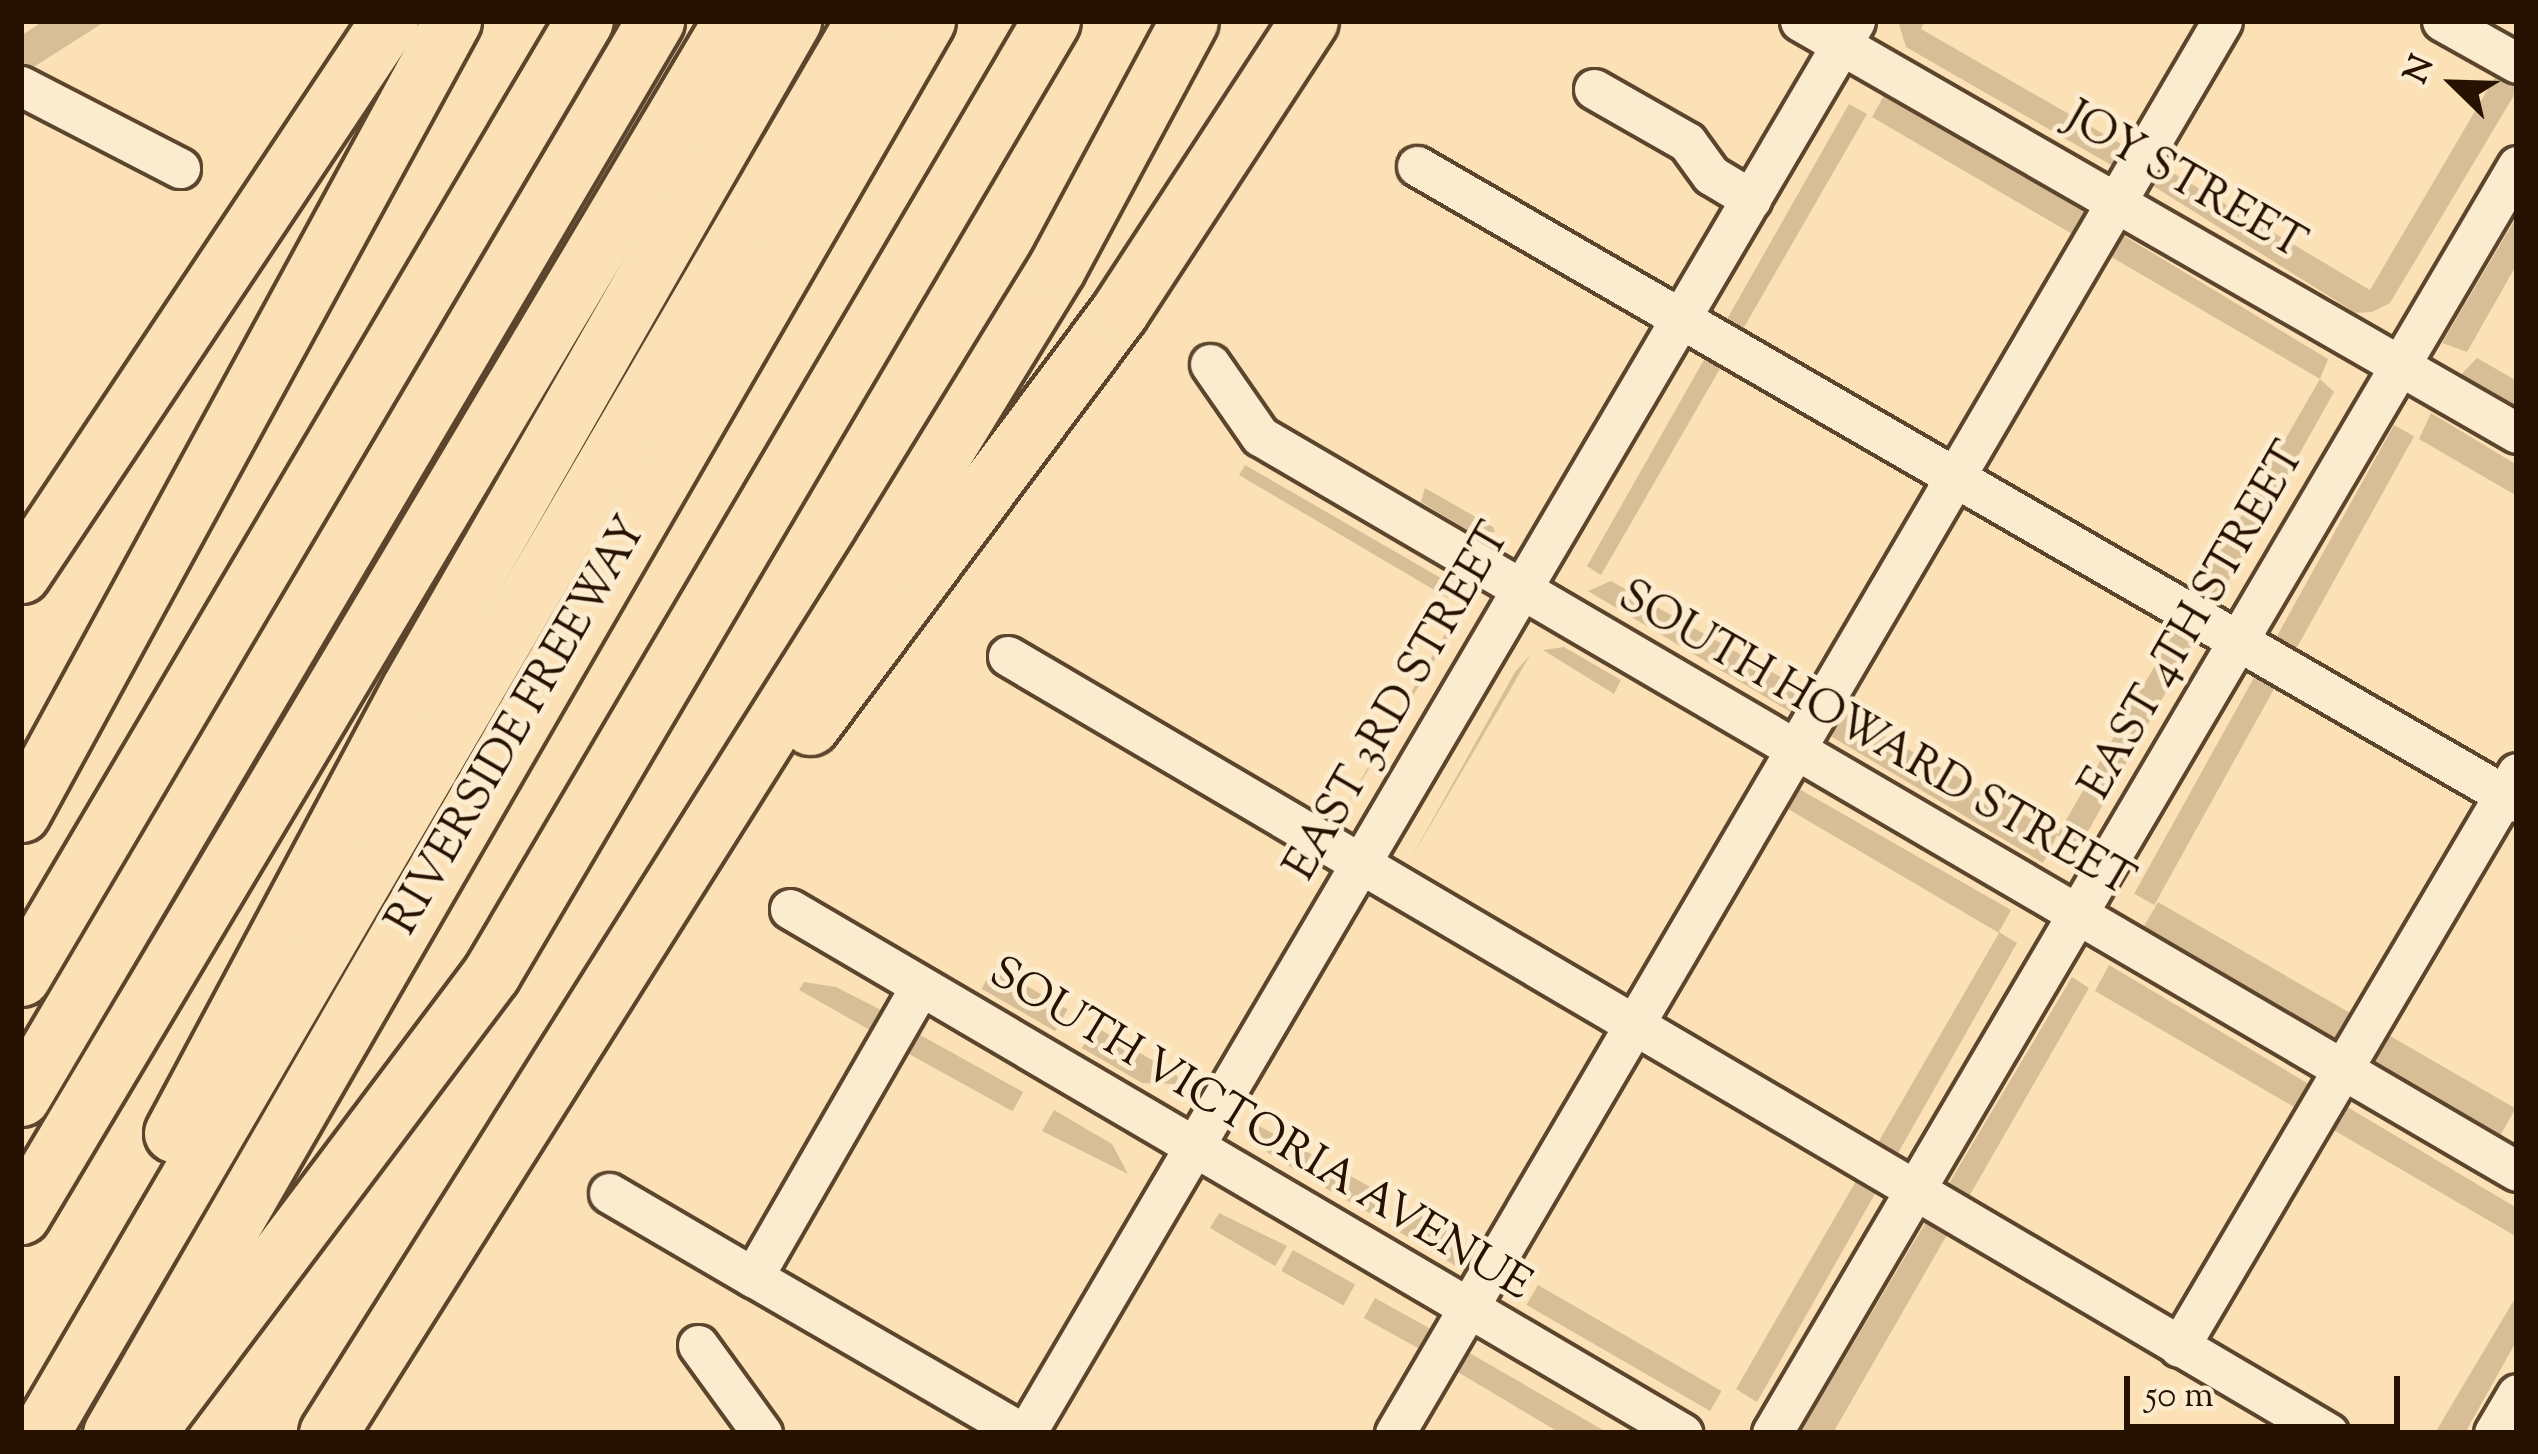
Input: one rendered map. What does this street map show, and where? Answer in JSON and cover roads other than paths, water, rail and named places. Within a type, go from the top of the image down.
[{"type":"highway","points":[[21,574],[389,21]]},
{"type":"highway","points":[[21,813],[452,21]]},
{"type":"highway","points":[[21,976],[584,21]]},
{"type":"highway","points":[[21,1097],[655,21]]},
{"type":"highway","points":[[684,102],[708,21]]},
{"type":"highway","points":[[21,1215],[732,21]]},
{"type":"highway","points":[[21,1403],[410,689],[792,21]]},
{"type":"highway","points":[[40,1433],[865,21]]},
{"type":"highway","name":"RIVERSIDE FREEWAY","points":[[112,1433],[926,21]]},
{"type":"highway","points":[[146,1433],[491,974],[1051,21]]},
{"type":"highway","points":[[328,1433],[1044,287],[1189,21]]},
{"type":"highway","points":[[533,1102],[1119,312],[1309,21]]},
{"type":"street","name":"JOY STREET","points":[[1800,21],[1848,33],[2517,434]]},
{"type":"street","points":[[1395,1433],[1800,751],[2222,21]]},
{"type":"street","points":[[2442,21],[2517,63]]},
{"type":"street","name":"EAST 3RD STREET","points":[[1020,1432],[1058,1378],[1196,1149],[1848,33]]},
{"type":"street","points":[[21,86],[181,169]]},
{"type":"street","points":[[1594,89],[1687,142],[1711,175],[1751,199]]},
{"type":"street","points":[[1417,166],[2513,790],[2179,1347]]},
{"type":"street","name":"EAST 4TH STREET","points":[[1772,1433],[2076,914],[2097,891],[2396,362],[2517,166]]},
{"type":"street","name":"SOUTH HOWARD STREET","points":[[1210,364],[1260,436],[2517,1171]]},
{"type":"street","points":[[1008,656],[2328,1433]]},
{"type":"street","name":"SOUTH VICTORIA AVENUE","points":[[790,909],[1682,1433]]},
{"type":"street","points":[[753,1277],[920,987]]},
{"type":"street","points":[[609,1193],[1020,1432]]},
{"type":"street","points":[[698,1345],[762,1433]]},
{"type":"street","points":[[2494,1433],[2517,1394]]}]
